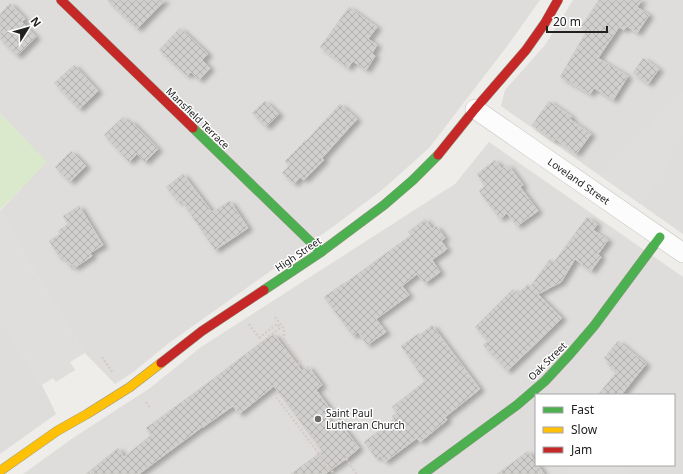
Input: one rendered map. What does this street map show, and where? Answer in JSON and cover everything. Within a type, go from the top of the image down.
[{"type":"street","name":"Mansfield Terrace","points":[[60,0],[321,252]]},
{"type":"street","name":"High Street","points":[[0,471],[57,431],[130,387],[202,331],[321,252],[384,205],[413,180],[437,156],[526,50],[545,23],[558,0]]},
{"type":"street","name":"Loveland Street","points":[[475,109],[683,253]]},
{"type":"street","name":"Oak Street","points":[[423,474],[516,405],[545,380],[594,326],[660,237]]},
{"type":"path","points":[[275,317],[284,329],[284,340],[301,362],[297,365]]},
{"type":"path","points":[[246,320],[260,338],[277,324],[280,328],[268,337]]},
{"type":"path","points":[[102,357],[111,371]]},
{"type":"path","points":[[274,394],[334,474]]},
{"type":"path","points":[[346,459],[357,474]]},
{"type":"shaded area","points":[[0,0],[540,0],[508,45],[429,148],[382,190],[334,226],[169,343],[132,373],[115,384],[85,353],[42,284],[0,211],[46,162],[0,113]]},
{"type":"shaded area","points":[[573,0],[683,0],[683,234],[501,106],[505,90],[545,45]]},
{"type":"shaded area","points":[[683,91],[683,137],[671,150],[670,166],[640,204],[601,176]]},
{"type":"shaded area","points":[[489,142],[683,277],[683,474],[23,474],[73,438],[150,388],[201,347],[455,184]]},
{"type":"shaded area","points":[[0,211],[42,284],[85,353],[70,362],[75,370],[56,382],[53,378],[42,385],[0,318]]},
{"type":"shaded area","points":[[0,318],[42,385],[56,414],[0,454]]},
{"type":"shaded area","points":[[560,466],[622,466],[632,474],[567,474]]},
{"type":"green space","points":[[0,113],[47,162],[0,210]]},
{"type":"building","points":[[107,0],[165,0],[137,29]]},
{"type":"building","points":[[599,0],[642,0],[637,7],[649,15],[637,33],[627,26],[624,30],[619,27],[598,58],[628,76],[613,100],[594,88],[590,94],[560,77],[586,32],[580,28]]},
{"type":"building","points":[[10,3],[25,19],[22,22],[36,37],[17,56],[0,39],[0,14]]},
{"type":"building","points":[[349,7],[377,27],[368,39],[377,45],[372,53],[375,56],[366,70],[353,61],[348,68],[320,47]]},
{"type":"building","points":[[180,28],[208,54],[202,60],[210,68],[199,80],[191,72],[187,76],[159,50]]},
{"type":"building","points":[[643,58],[659,69],[648,84],[633,73]]},
{"type":"building","points":[[74,65],[98,91],[79,109],[54,83]]},
{"type":"building","points":[[265,101],[279,114],[266,127],[252,113]]},
{"type":"building","points":[[549,101],[572,117],[570,119],[591,134],[576,154],[556,139],[554,141],[532,125]]},
{"type":"building","points":[[340,104],[357,119],[322,158],[324,160],[304,180],[300,177],[294,184],[282,173],[289,166],[285,161],[305,140],[306,141]]},
{"type":"building","points":[[123,117],[129,123],[131,121],[158,149],[145,162],[137,154],[129,162],[104,135]]},
{"type":"building","points":[[71,151],[86,166],[70,182],[55,167]]},
{"type":"building","points":[[495,160],[502,169],[508,165],[523,185],[520,187],[538,211],[517,226],[507,213],[500,219],[479,191],[485,186],[477,174]]},
{"type":"building","points":[[183,174],[212,212],[230,201],[248,228],[215,250],[181,200],[178,202],[166,187]]},
{"type":"building","points":[[79,206],[103,245],[90,253],[92,256],[74,268],[72,264],[69,266],[62,256],[60,258],[49,241],[60,234],[58,231],[68,224],[63,216]]},
{"type":"building","points":[[587,217],[597,224],[593,230],[608,240],[598,254],[601,257],[591,271],[575,259],[561,282],[538,294],[562,318],[507,371],[483,345],[488,341],[475,327],[513,289],[518,294],[528,284],[530,287],[550,259],[554,262]]},
{"type":"building","points":[[425,219],[432,229],[436,226],[445,238],[441,241],[447,249],[432,260],[440,272],[425,283],[417,274],[402,286],[409,295],[376,319],[386,332],[367,345],[358,332],[353,336],[324,297],[411,235],[408,232]]},
{"type":"building","points":[[432,325],[480,389],[445,417],[447,420],[420,442],[417,438],[385,462],[380,456],[376,458],[364,442],[394,419],[392,416],[397,413],[392,407],[425,381],[401,346],[419,333],[420,335]]},
{"type":"building","points":[[274,334],[302,371],[308,366],[322,385],[316,390],[359,448],[346,459],[325,474],[291,474],[322,451],[274,386],[239,414],[233,406],[139,474],[86,474],[118,448],[124,457],[151,435],[146,428]]},
{"type":"building","points":[[618,341],[646,364],[622,394],[599,394],[617,371],[607,364],[609,362],[604,358]]},
{"type":"building","points":[[528,451],[535,462],[535,466],[539,466],[544,474],[497,474]]},
{"type":"traffic: fast","points":[[193,128],[321,252]]},
{"type":"traffic: fast","points":[[264,290],[321,252],[384,205],[413,180],[438,155]]},
{"type":"traffic: fast","points":[[423,474],[517,405],[545,381],[594,326],[660,237]]},
{"type":"traffic: slow","points":[[0,471],[57,431],[130,387],[161,363]]},
{"type":"traffic: jam","points":[[61,0],[193,128]]},
{"type":"traffic: jam","points":[[438,155],[526,50],[545,23],[558,0]]},
{"type":"traffic: jam","points":[[161,363],[202,331],[264,290]]},
{"type":"place","name":"Saint Paul Lutheran Church","points":[[318,419]]}]
